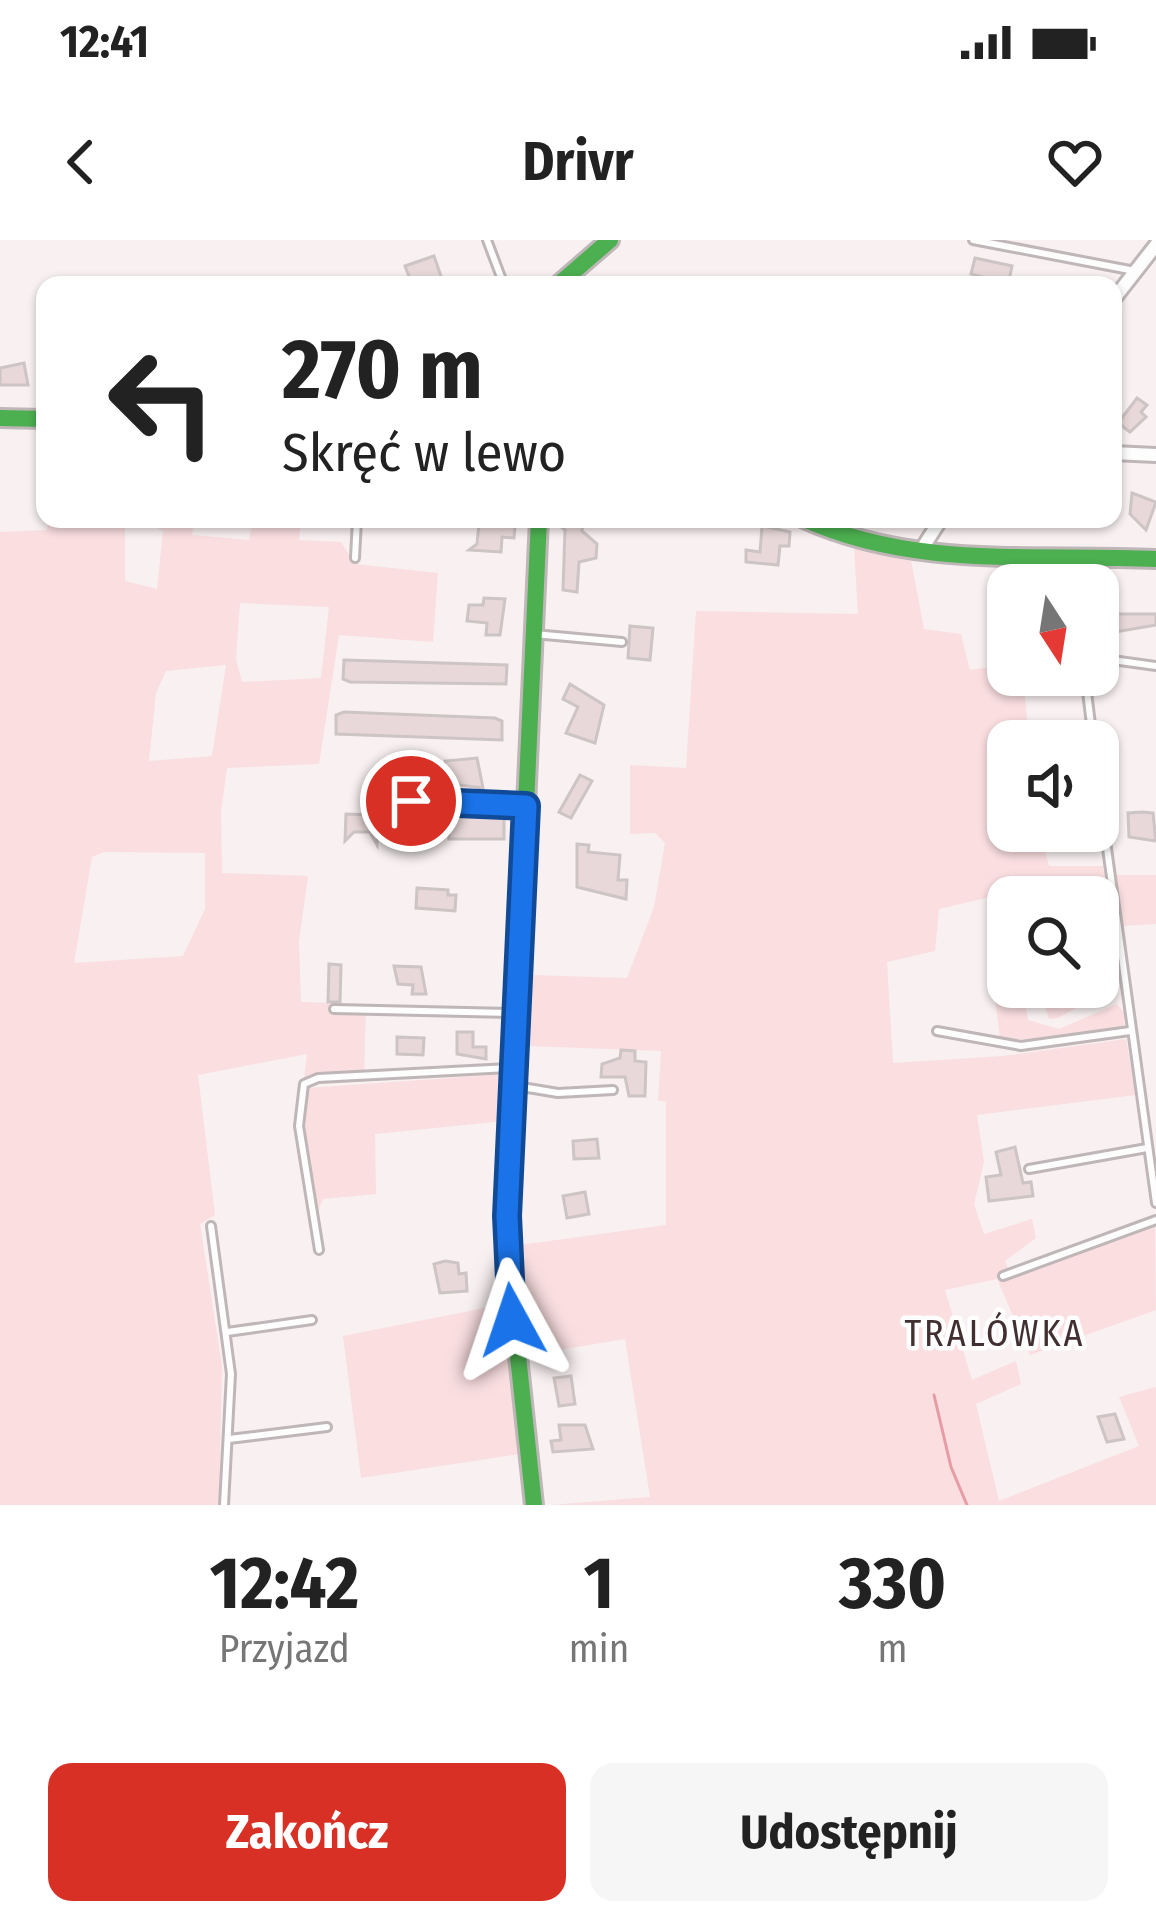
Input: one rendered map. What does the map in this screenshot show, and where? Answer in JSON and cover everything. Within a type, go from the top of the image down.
[{"type":"street","points":[[569,276],[610,240]]},
{"type":"street","points":[[1122,289],[1156,245]]},
{"type":"street","points":[[0,418],[36,419]]},
{"type":"street","points":[[1122,453],[1156,455]]},
{"type":"street","points":[[534,1505],[506,1245],[538,528]]},
{"type":"street","points":[[823,528],[842,537],[920,552],[1156,559]]},
{"type":"street","points":[[920,552],[935,528]]},
{"type":"lane","points":[[487,240],[501,276]]},
{"type":"lane","points":[[973,240],[1135,272]]},
{"type":"lane","points":[[355,558],[357,528]]},
{"type":"lane","points":[[1071,554],[1072,564]]},
{"type":"lane","points":[[531,634],[622,643]]},
{"type":"lane","points":[[1119,661],[1156,666]]},
{"type":"lane","points":[[393,806],[411,801],[526,806]]},
{"type":"lane","points":[[1107,852],[1156,1203]]},
{"type":"lane","points":[[334,1010],[515,1014]]},
{"type":"lane","points":[[937,1031],[1021,1046],[1130,1031]]},
{"type":"lane","points":[[319,1250],[299,1126],[304,1084],[318,1078],[512,1077],[558,1093],[613,1090]]},
{"type":"lane","points":[[1029,1168],[1147,1148]]},
{"type":"lane","points":[[1003,1276],[1156,1220]]},
{"type":"lane","points":[[211,1226],[225,1333],[228,1438],[224,1505]]},
{"type":"lane","points":[[225,1333],[312,1319]]},
{"type":"lane","points":[[228,1438],[327,1427]]},
{"type":"shaded area","points":[[125,528],[125,581],[157,589],[163,531],[157,528],[193,528],[192,535],[249,540],[251,528],[300,528],[299,540],[341,542],[355,564],[438,573],[433,642],[339,635],[319,764],[227,768],[221,812],[222,873],[308,876],[299,941],[301,1002],[366,1004],[364,1073],[304,1079],[307,1054],[198,1075],[215,1215],[200,1224],[222,1366],[219,1505],[0,1505],[0,532]],"holes":[[[240,603],[329,607],[321,678],[242,682],[236,659]],[[226,665],[212,756],[149,761],[156,693],[166,671]],[[104,852],[205,853],[205,909],[183,956],[74,963],[92,857]]]},
{"type":"shaded area","points":[[854,547],[911,560],[924,629],[961,634],[970,670],[987,667],[987,696],[1025,696],[1027,720],[987,720],[987,852],[1045,852],[1049,866],[1103,866],[1104,876],[987,876],[987,898],[939,909],[935,951],[887,962],[893,1063],[1003,1056],[1126,1039],[1136,1095],[977,1115],[984,1162],[974,1204],[984,1234],[1032,1219],[1036,1238],[1005,1261],[1012,1278],[1155,1225],[1156,1310],[1030,1355],[997,1279],[945,1290],[972,1380],[1016,1361],[1021,1384],[976,1404],[999,1501],[1139,1446],[1119,1397],[1156,1387],[1156,1505],[550,1505],[650,1497],[625,1339],[523,1356],[513,1246],[666,1225],[666,1102],[658,1100],[661,1051],[529,1046],[531,975],[627,978],[654,907],[665,843],[655,833],[630,834],[630,765],[686,768],[696,611],[858,614]]},
{"type":"shaded area","points":[[1156,875],[1156,924],[1123,926],[1119,876],[1114,876]]},
{"type":"shaded area","points":[[1119,1006],[1125,1013],[1124,1027],[1032,1040],[1000,1038],[996,1008],[1026,1008],[1028,1020],[1059,1029],[1108,1008]]},
{"type":"shaded area","points":[[1045,1008],[1076,1008],[1058,1018],[1049,1019]]},
{"type":"shaded area","points":[[506,1074],[504,1121],[375,1134],[376,1194],[323,1199],[316,1216],[308,1203],[313,1198],[304,1124],[308,1088]]},
{"type":"shaded area","points":[[505,1304],[520,1454],[361,1478],[343,1336]]},
{"type":"building","points":[[434,256],[441,276],[409,276],[405,266]]},
{"type":"building","points":[[975,258],[1012,266],[1010,276],[971,274]]},
{"type":"building","points":[[24,363],[28,385],[0,385],[0,368]]},
{"type":"building","points":[[1137,398],[1147,405],[1141,412],[1146,417],[1130,432],[1122,426],[1122,418]]},
{"type":"building","points":[[1132,493],[1156,502],[1146,530],[1130,514]]},
{"type":"building","points":[[479,528],[515,528],[514,538],[502,537],[501,552],[469,550],[477,544]]},
{"type":"building","points":[[582,528],[597,544],[596,558],[579,562],[577,592],[563,590],[565,530]]},
{"type":"building","points":[[762,528],[790,532],[789,546],[780,546],[778,565],[746,562],[746,550],[760,552]]},
{"type":"building","points":[[484,598],[505,599],[500,635],[486,635],[487,623],[467,621],[469,605],[483,605]]},
{"type":"building","points":[[1119,614],[1156,614],[1156,625],[1119,631]]},
{"type":"building","points":[[630,626],[653,628],[650,660],[628,658]]},
{"type":"building","points":[[344,660],[507,665],[506,684],[350,682],[343,679]]},
{"type":"building","points":[[570,684],[604,705],[595,743],[566,733],[578,707],[563,699]]},
{"type":"building","points":[[336,715],[495,718],[502,721],[502,740],[336,734]]},
{"type":"building","points":[[477,758],[483,788],[444,783],[445,761]]},
{"type":"building","points":[[580,775],[592,781],[571,818],[559,812]]},
{"type":"building","points":[[1128,813],[1153,813],[1156,841],[1129,837]]},
{"type":"building","points":[[346,814],[373,815],[373,822],[378,822],[377,845],[370,832],[354,832],[345,841]]},
{"type":"building","points":[[449,814],[504,814],[504,839],[449,839]]},
{"type":"building","points":[[577,844],[589,845],[588,852],[620,855],[618,880],[627,880],[626,899],[577,887]]},
{"type":"building","points":[[417,888],[448,890],[448,895],[456,895],[455,911],[416,908]]},
{"type":"building","points":[[329,964],[341,965],[340,1002],[328,1002]]},
{"type":"building","points":[[394,966],[421,967],[426,994],[412,994],[413,985],[398,984]]},
{"type":"building","points":[[457,1032],[473,1032],[473,1047],[486,1047],[486,1059],[457,1054]]},
{"type":"building","points":[[397,1037],[424,1038],[423,1055],[397,1054]]},
{"type":"building","points":[[621,1050],[635,1051],[635,1061],[646,1062],[645,1096],[629,1096],[625,1077],[601,1077],[602,1064],[620,1058]]},
{"type":"building","points":[[597,1139],[599,1158],[574,1159],[573,1141]]},
{"type":"building","points":[[1015,1147],[1023,1183],[1031,1182],[1033,1196],[989,1201],[986,1177],[1001,1175],[996,1152]]},
{"type":"building","points":[[585,1192],[589,1214],[567,1218],[563,1196]]},
{"type":"building","points":[[458,1263],[459,1274],[466,1273],[467,1291],[440,1293],[434,1264]]},
{"type":"building","points":[[571,1376],[575,1404],[559,1406],[554,1378]]},
{"type":"building","points":[[1115,1414],[1124,1439],[1107,1442],[1098,1417]]},
{"type":"building","points":[[559,1425],[585,1425],[593,1449],[553,1452],[551,1441],[561,1440]]},
{"type":"waterway","points":[[934,1395],[951,1467],[967,1505]]},
{"type":"traffic: fast","points":[[568,276],[610,240]]},
{"type":"traffic: fast","points":[[0,418],[36,419]]},
{"type":"traffic: fast","points":[[534,1505],[506,1245],[539,528]]},
{"type":"traffic: fast","points":[[828,528],[890,546],[933,552],[1156,559]]},
{"type":"district","name":"TRALÓWKA","points":[[995,1334]]},
{"type":"route","points":[[411,801],[526,806],[506,1245],[512,1320]]}]
